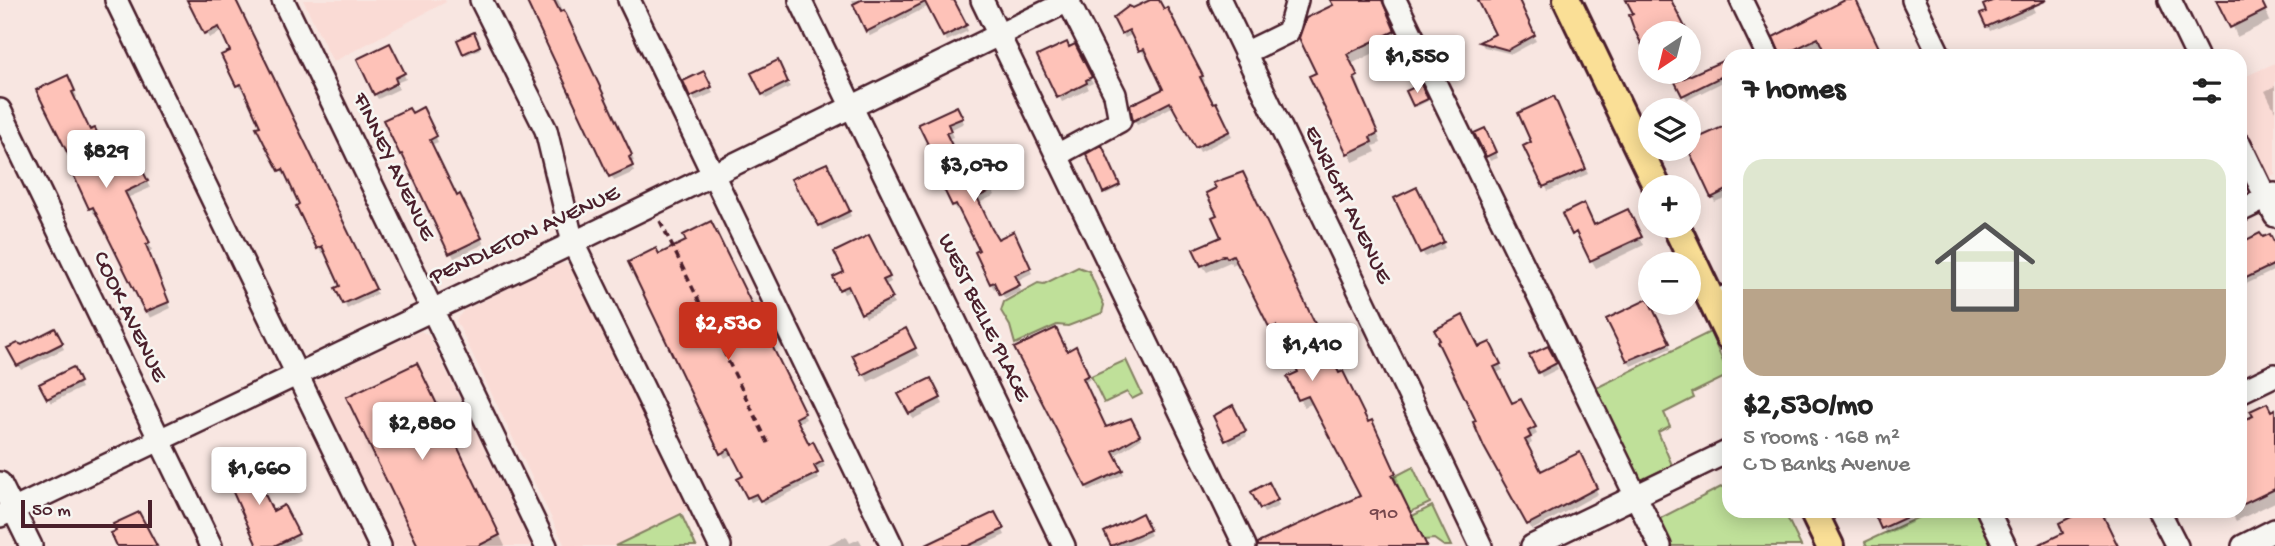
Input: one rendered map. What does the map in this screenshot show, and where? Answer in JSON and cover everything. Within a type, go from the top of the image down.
[{"type":"main road","points":[[1567,0],[1651,175]]},
{"type":"main road","points":[[1683,238],[1721,299]]},
{"type":"main road","points":[[1816,518],[1830,546]]},
{"type":"street","points":[[116,0],[380,546]]},
{"type":"street","name":"FINNEY AVENUE","points":[[283,0],[545,546]]},
{"type":"street","points":[[481,0],[546,130],[573,243],[720,546]]},
{"type":"street","points":[[629,0],[892,546]]},
{"type":"street","name":"WEST BELLE PLACE","points":[[800,0],[1064,546]]},
{"type":"street","points":[[982,0],[1245,546]]},
{"type":"street","name":"ENRIGHT AVENUE","points":[[1220,0],[1481,546]]},
{"type":"street","points":[[1245,53],[1288,32],[1297,0]]},
{"type":"street","points":[[1395,0],[1660,546]]},
{"type":"street","points":[[1741,0],[1765,49]]},
{"type":"street","points":[[1913,0],[1937,49]]},
{"type":"street","points":[[2170,0],[2194,49]]},
{"type":"street","points":[[1057,155],[1120,121],[1115,94],[1069,1]]},
{"type":"street","name":"PENDLETON AVENUE","points":[[7,513],[573,243],[1069,1]]},
{"type":"street","name":"COOK AVENUE","points":[[0,110],[211,546]]},
{"type":"street","points":[[2247,157],[2272,203],[2247,209]]},
{"type":"street","points":[[2247,389],[2275,375]]},
{"type":"street","points":[[1532,546],[1722,454]]},
{"type":"street","points":[[0,483],[7,513],[31,546]]},
{"type":"street","points":[[1991,518],[2005,546]]},
{"type":"street","points":[[2163,518],[2177,546]]},
{"type":"street","points":[[2243,546],[2275,530]]},
{"type":"path","points":[[660,221],[770,447]]},
{"type":"shaded area","points":[[303,0],[445,0],[446,2],[333,62]]},
{"type":"shaded area","points":[[2275,63],[2275,175],[2265,180],[2247,142],[2247,76]]},
{"type":"shaded area","points":[[560,263],[570,265],[577,272],[690,509],[615,546],[565,546],[456,320],[463,311]]},
{"type":"shaded area","points":[[421,331],[429,336],[531,546],[377,546],[309,384]]},
{"type":"green space","points":[[1078,267],[1089,271],[1104,305],[1102,313],[1068,326],[1057,325],[1015,344],[1010,326],[1001,311],[1004,302],[1038,283],[1044,284]]},
{"type":"green space","points":[[1710,332],[1722,359],[1722,378],[1692,393],[1694,398],[1664,413],[1670,426],[1658,432],[1672,465],[1635,483],[1590,391]]},
{"type":"green space","points":[[1126,360],[1142,394],[1132,399],[1127,392],[1104,403],[1091,376]]},
{"type":"green space","points":[[1413,467],[1430,503],[1410,512],[1394,477]]},
{"type":"green space","points":[[1722,487],[1722,518],[1787,518],[1801,546],[1668,546],[1655,521]]},
{"type":"green space","points":[[1432,506],[1451,546],[1444,546],[1434,539],[1424,540],[1412,516]]},
{"type":"green space","points":[[681,514],[696,546],[615,546]]},
{"type":"green space","points":[[1917,518],[1986,518],[1999,546],[1867,546],[1865,542]]},
{"type":"building","points":[[187,0],[236,0],[376,289],[343,304],[335,288],[340,286],[322,246],[317,249],[296,206],[299,204],[283,169],[279,171],[256,127],[260,126],[241,84],[236,86],[221,55],[230,51],[219,27],[204,34]]},
{"type":"building","points":[[526,0],[554,0],[560,12],[564,10],[632,155],[629,157],[633,166],[609,177]]},
{"type":"building","points":[[861,0],[954,0],[967,25],[943,37],[925,2],[866,32],[853,4]]},
{"type":"building","points":[[1150,0],[1159,0],[1164,9],[1167,7],[1203,76],[1200,77],[1213,103],[1216,102],[1230,131],[1195,148],[1170,102],[1133,121],[1130,105],[1163,89],[1144,49],[1139,51],[1129,30],[1121,34],[1113,18],[1129,6],[1133,8]]},
{"type":"building","points":[[1330,0],[1382,0],[1395,31],[1347,54],[1358,76],[1354,78],[1378,133],[1370,137],[1372,142],[1347,154],[1309,76],[1316,73],[1299,38],[1306,18],[1333,5]]},
{"type":"building","points":[[1478,0],[1519,0],[1535,35],[1508,50],[1479,42],[1495,34]]},
{"type":"building","points":[[1626,0],[1671,0],[1682,21],[1638,21],[1638,37],[1629,15],[1633,13]]},
{"type":"building","points":[[1845,0],[1856,0],[1880,49],[1823,49],[1818,38],[1795,49],[1778,49],[1773,37]]},
{"type":"building","points":[[1994,0],[2047,0],[1986,27],[1980,14],[1986,12],[1983,5]]},
{"type":"building","points":[[2216,0],[2261,0],[2266,10],[2230,28]]},
{"type":"building","points":[[474,32],[480,46],[463,54],[457,40]]},
{"type":"building","points":[[1067,42],[1069,47],[1075,44],[1092,77],[1086,80],[1087,83],[1057,98],[1037,56]]},
{"type":"building","points":[[390,43],[405,73],[395,78],[397,83],[374,95],[357,59]]},
{"type":"building","points":[[778,60],[788,82],[762,95],[751,73]]},
{"type":"building","points":[[1722,61],[1722,76],[1682,96],[1676,84],[1701,84],[1701,70]]},
{"type":"building","points":[[704,71],[712,87],[690,97],[683,81]]},
{"type":"building","points":[[68,75],[75,91],[72,92],[90,130],[95,128],[109,158],[120,153],[132,170],[140,166],[148,181],[125,192],[150,243],[146,245],[169,302],[145,312],[93,207],[89,209],[72,172],[76,170],[36,90]]},
{"type":"building","points":[[1421,84],[1428,99],[1413,106],[1406,91]]},
{"type":"building","points":[[1554,96],[1586,169],[1543,187],[1523,146],[1531,142],[1518,113]]},
{"type":"building","points":[[957,106],[963,118],[948,124],[951,131],[946,133],[960,162],[976,154],[993,190],[977,197],[992,229],[998,239],[1014,231],[1031,268],[1015,275],[1020,285],[1000,295],[994,282],[990,284],[975,252],[979,250],[956,204],[952,206],[937,175],[942,173],[918,124]]},
{"type":"building","points":[[423,107],[437,136],[430,140],[457,196],[460,194],[482,238],[449,254],[383,120],[409,108],[412,113]]},
{"type":"building","points":[[1722,127],[1722,192],[1711,198],[1694,161],[1701,161],[1701,137]]},
{"type":"building","points":[[1485,128],[1496,152],[1486,157],[1474,133]]},
{"type":"building","points":[[1102,145],[1120,185],[1103,193],[1086,154]]},
{"type":"building","points":[[827,163],[850,211],[819,226],[791,179]]},
{"type":"building","points":[[1243,172],[1339,373],[1343,371],[1368,422],[1372,420],[1396,473],[1392,475],[1427,546],[1258,546],[1258,543],[1360,496],[1308,396],[1298,400],[1287,377],[1298,372],[1276,326],[1270,329],[1233,255],[1227,258],[1225,255],[1201,266],[1193,249],[1221,237],[1212,217],[1217,215],[1206,193],[1216,188],[1213,183]]},
{"type":"building","points":[[1417,187],[1444,242],[1420,253],[1394,198]]},
{"type":"building","points":[[1584,203],[1594,225],[1628,209],[1640,238],[1590,261],[1576,232],[1572,235],[1562,214]]},
{"type":"building","points":[[711,221],[805,413],[796,418],[809,444],[813,441],[823,461],[814,466],[818,473],[760,501],[756,494],[747,498],[737,479],[743,476],[729,449],[720,454],[628,262],[656,248],[659,254],[686,241],[683,235]]},
{"type":"building","points":[[2260,233],[2263,237],[2270,234],[2275,244],[2275,264],[2247,278],[2247,240]]},
{"type":"building","points":[[869,235],[890,277],[883,280],[893,298],[861,314],[848,286],[839,290],[833,277],[844,272],[834,252]]},
{"type":"building","points":[[1638,304],[1638,315],[1656,315],[1670,343],[1627,361],[1606,319]]},
{"type":"building","points":[[1463,315],[1479,347],[1490,342],[1501,364],[1494,367],[1512,403],[1521,399],[1536,427],[1528,431],[1531,437],[1525,440],[1541,471],[1580,452],[1597,488],[1527,525],[1484,447],[1473,422],[1476,421],[1437,341],[1440,340],[1434,330]]},
{"type":"building","points":[[55,328],[63,343],[17,366],[7,348],[18,343],[22,345]]},
{"type":"building","points":[[906,328],[916,348],[862,375],[852,355]]},
{"type":"building","points":[[1056,328],[1067,351],[1076,346],[1089,375],[1083,378],[1106,427],[1131,418],[1140,435],[1113,451],[1123,470],[1086,487],[1014,348]]},
{"type":"building","points":[[1548,346],[1557,363],[1538,373],[1529,355]]},
{"type":"building","points":[[417,363],[500,535],[478,546],[418,546],[346,397]]},
{"type":"building","points":[[73,367],[80,382],[47,399],[39,384]]},
{"type":"building","points":[[931,378],[941,398],[909,414],[898,394]]},
{"type":"building","points":[[2267,403],[2271,411],[2275,409],[2275,489],[2247,503],[2247,419],[2253,416],[2250,411]]},
{"type":"building","points":[[1233,405],[1246,431],[1225,441],[1213,416]]},
{"type":"building","points":[[249,460],[250,466],[256,463],[265,482],[260,484],[273,511],[284,505],[299,534],[274,546],[257,546],[224,472]]},
{"type":"building","points":[[1269,482],[1278,500],[1260,509],[1251,492]]},
{"type":"building","points":[[139,512],[157,546],[117,546],[111,533],[116,531],[113,524]]},
{"type":"building","points":[[995,512],[1004,529],[968,546],[924,546]]},
{"type":"building","points":[[1142,513],[1150,530],[1111,546],[1104,532]]},
{"type":"building","points":[[1876,518],[1905,518],[1881,529]]},
{"type":"building","points":[[2069,518],[2104,518],[2118,546],[2036,546],[2063,533],[2059,523]]}]
